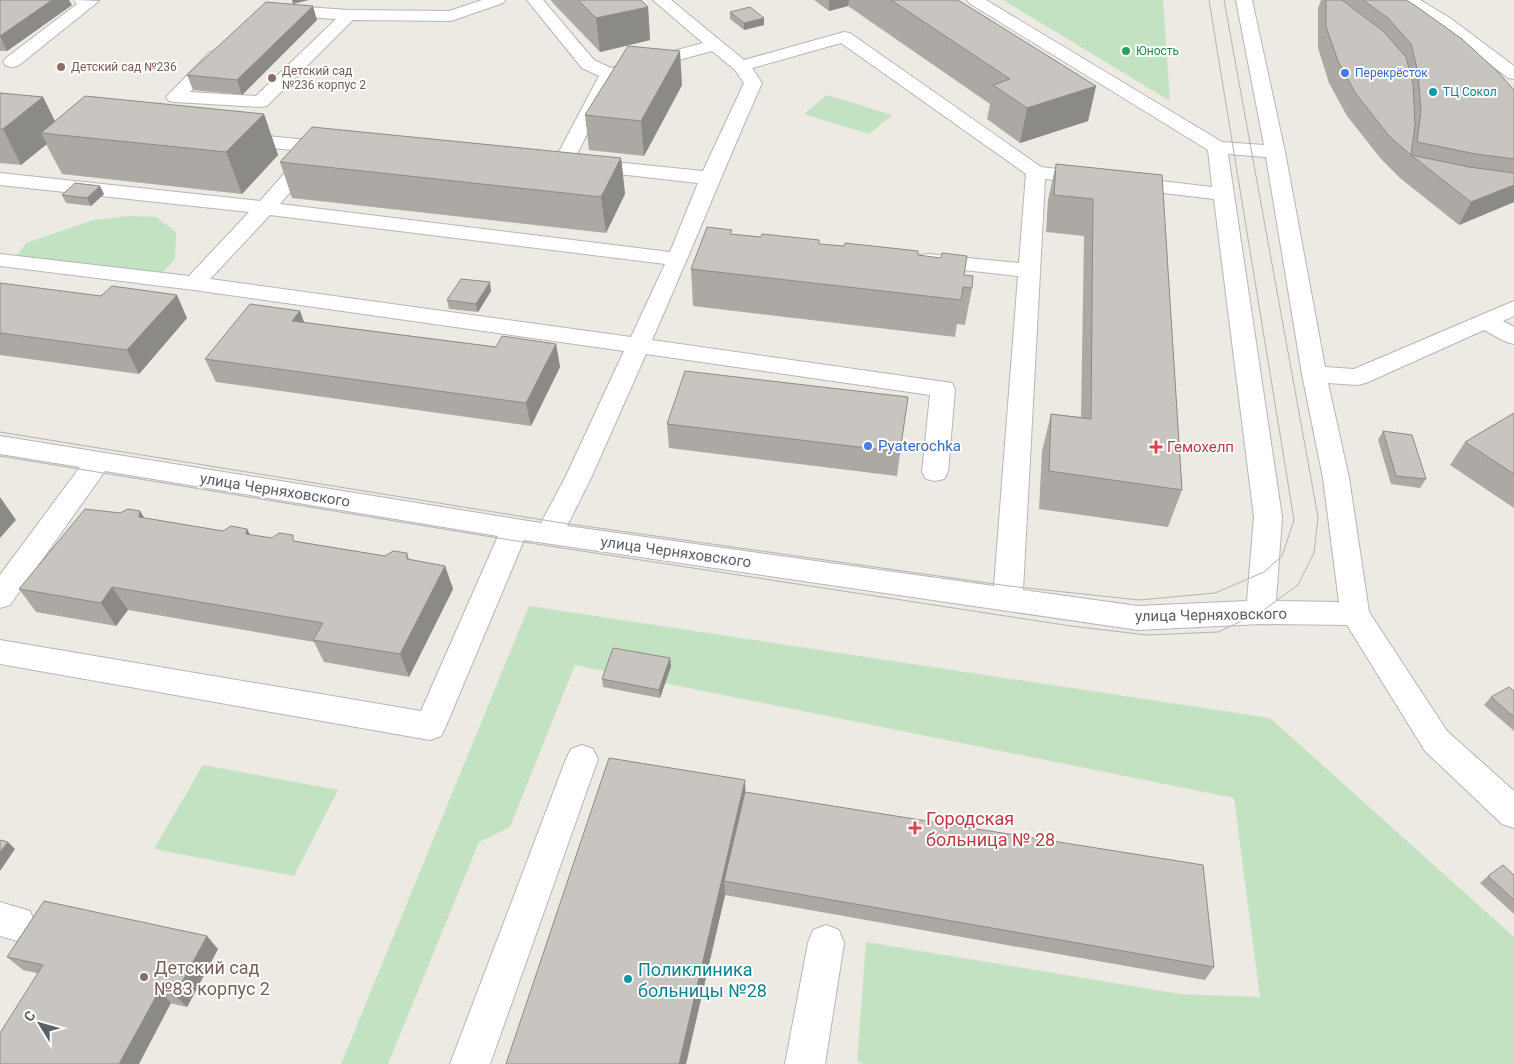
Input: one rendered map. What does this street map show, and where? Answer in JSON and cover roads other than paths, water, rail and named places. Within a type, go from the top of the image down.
[{"type":"street","points":[[12,62],[91,1],[82,0]]},
{"type":"street","points":[[265,15],[272,9],[349,15],[451,16],[497,0]]},
{"type":"street","points":[[535,0],[588,64],[609,74],[714,45]]},
{"type":"street","points":[[664,2],[684,0]]},
{"type":"street","points":[[975,0],[1217,147],[1275,152]]},
{"type":"street","points":[[1244,0],[1275,152],[1314,374],[1336,478],[1355,614],[1436,741],[1514,813]]},
{"type":"street","points":[[1408,0],[1444,21],[1514,74]]},
{"type":"street","points":[[550,534],[678,259],[698,234],[710,178],[753,82],[741,66],[664,2]]},
{"type":"street","points":[[231,43],[175,97],[261,102],[349,15]]},
{"type":"street","points":[[741,66],[844,38],[1036,172],[1224,194]]},
{"type":"street","points":[[563,163],[609,74]]},
{"type":"street","points":[[221,137],[318,147],[350,141]]},
{"type":"street","points":[[194,283],[265,208],[318,147]]},
{"type":"street","points":[[1217,147],[1268,517],[1261,612]]},
{"type":"street","points":[[544,161],[710,178]]},
{"type":"street","points":[[34,182],[54,163]]},
{"type":"street","points":[[1008,598],[1011,528],[1036,172]]},
{"type":"street","points":[[0,178],[265,208],[678,259]]},
{"type":"street","points":[[913,258],[1029,271]]},
{"type":"street","points":[[0,260],[194,283],[943,389],[935,472]]},
{"type":"street","points":[[1314,374],[1357,377],[1514,308]]},
{"type":"street","points":[[1486,321],[1514,338]]},
{"type":"street","name":"улица Черняховского","points":[[0,445],[515,529],[1138,618],[1261,612],[1355,614]]},
{"type":"street","points":[[0,597],[99,461]]},
{"type":"street","points":[[0,652],[430,726],[515,529]]},
{"type":"street","points":[[470,1064],[582,759]]},
{"type":"street","points":[[805,1064],[826,943]]},
{"type":"tram line","points":[[0,432],[556,522],[1009,586],[1139,600],[1215,593],[1264,572],[1282,556],[1294,520],[1209,0]]},
{"type":"tram line","points":[[0,456],[510,540],[1071,626],[1147,635],[1218,632],[1261,612],[1298,585],[1314,553],[1318,517],[1224,0]]},
{"type":"place","name":"Юность","points":[[1126,51]]},
{"type":"place","name":"Детский сад №236","points":[[61,67]]},
{"type":"place","name":"Перекрёсток","points":[[1345,73]]},
{"type":"place","name":"Детский сад №236 корпус 2","points":[[272,78]]},
{"type":"place","name":"ТЦ Сокол","points":[[1433,92]]},
{"type":"place","name":"Pyaterochka","points":[[868,446]]},
{"type":"place","name":"Гемохелп","points":[[1156,447]]},
{"type":"place","name":"Городская больница № 28","points":[[915,828]]},
{"type":"place","name":"Детский сад №83 корпус 2","points":[[144,977]]},
{"type":"place","name":"Поликлиника больницы №28","points":[[628,979]]}]
